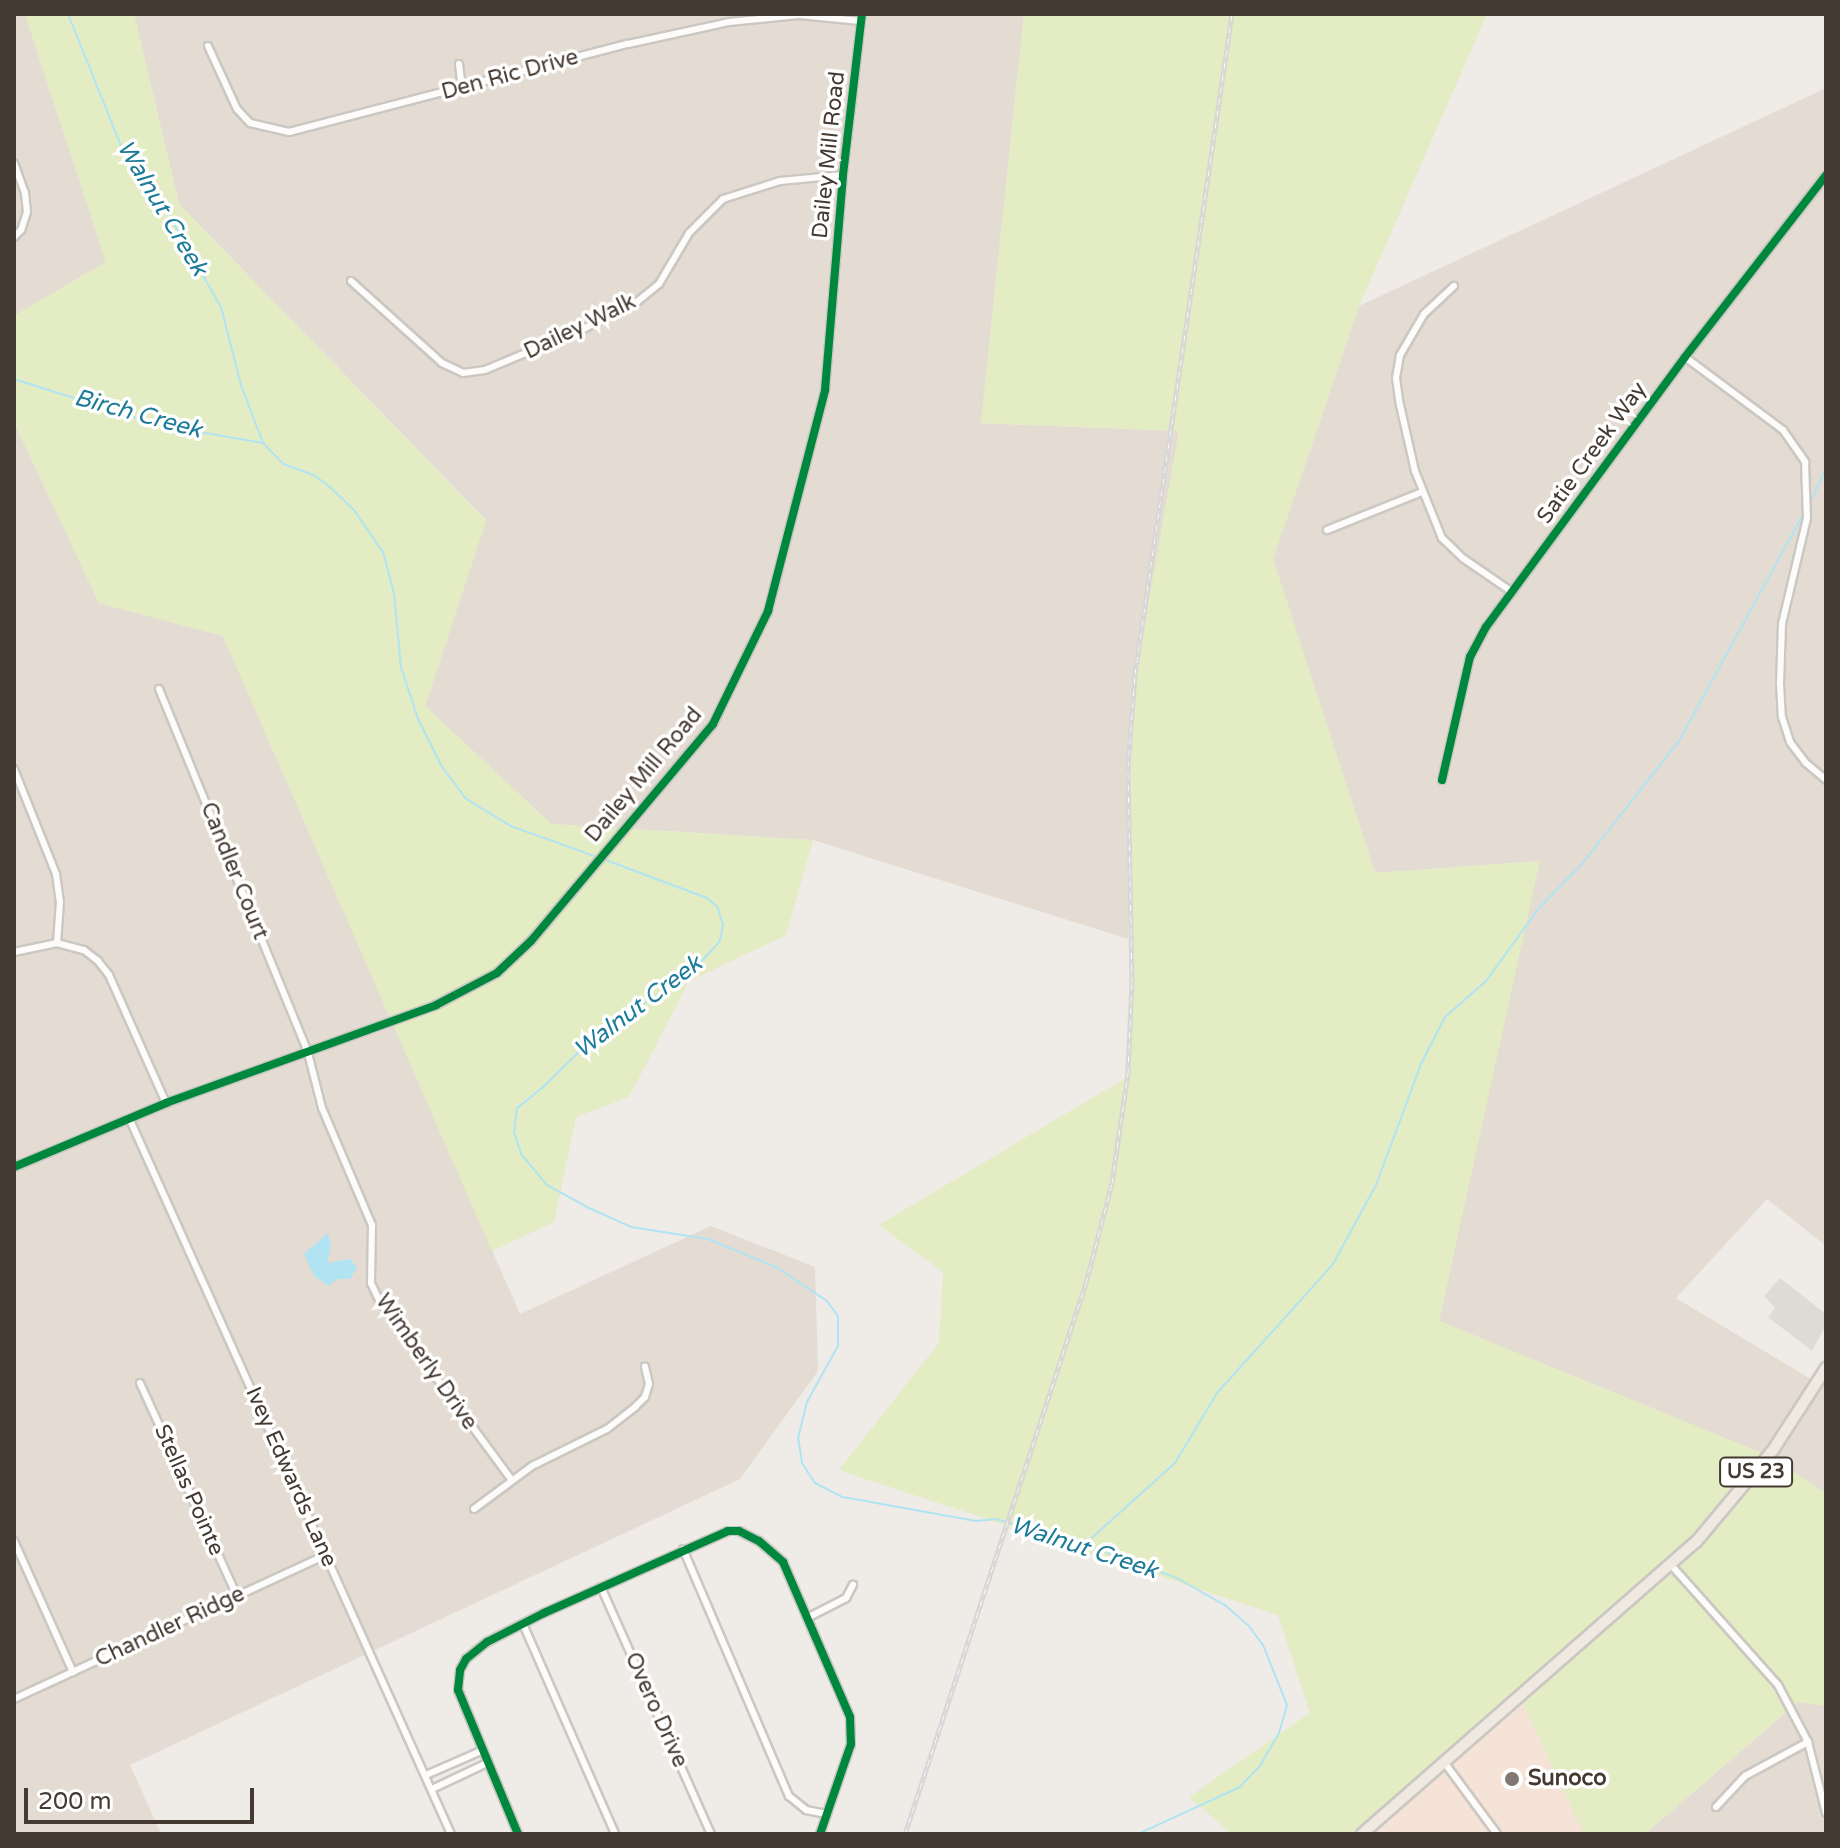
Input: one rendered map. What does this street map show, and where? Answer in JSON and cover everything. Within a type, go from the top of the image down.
[{"type":"main road","name":"US 23","points":[[1362,1834],[1672,1566],[1773,1450],[1826,1368]]},
{"type":"street","name":"Den Ric Drive","points":[[208,46],[237,109],[250,123],[270,131],[308,130],[628,44],[729,22],[799,15],[862,17]]},
{"type":"street","name":"Dailey Mill Road","points":[[14,1167],[166,1103],[436,1005],[497,973],[531,941],[713,724],[768,611],[825,390],[833,326],[843,175],[862,17]]},
{"type":"street","points":[[459,64],[462,87]]},
{"type":"street","points":[[14,163],[25,193],[27,212],[21,230],[14,237]]},
{"type":"street","name":"Dailey Walk","points":[[351,281],[442,363],[463,373],[485,370],[585,328],[638,301],[659,284],[689,233],[723,199],[780,181],[843,175]]},
{"type":"street","name":"Satie Creek Way","points":[[1442,780],[1470,657],[1512,592],[1685,357],[1826,175]]},
{"type":"street","points":[[1454,286],[1424,314],[1410,334],[1400,355],[1396,378],[1415,471],[1442,538],[1464,559],[1512,592]]},
{"type":"street","points":[[1685,357],[1783,430],[1805,462],[1807,518],[1782,624],[1782,717],[1790,742],[1806,763],[1826,780]]},
{"type":"street","points":[[1327,530],[1422,492]]},
{"type":"street","name":"Candler Court","points":[[159,689],[308,1053]]},
{"type":"street","points":[[14,769],[56,874],[60,902],[57,943]]},
{"type":"street","points":[[14,952],[57,943],[84,950],[109,975],[166,1103]]},
{"type":"street","name":"Wimberly Drive","points":[[308,1053],[322,1108],[372,1225],[371,1283],[379,1300],[511,1479]]},
{"type":"street","name":"Ivey Edwards Lane","points":[[130,1120],[451,1834]]},
{"type":"street","points":[[474,1509],[511,1479],[551,1455],[607,1429],[635,1407],[645,1397],[649,1384],[645,1366]]},
{"type":"street","name":"Stellas Pointe","points":[[140,1383],[237,1596]]},
{"type":"street","points":[[518,1834],[458,1690],[460,1670],[466,1659],[487,1642],[601,1587],[683,1549],[728,1531],[739,1531],[759,1541],[783,1562],[853,1727],[820,1834]]},
{"type":"street","points":[[14,1541],[73,1672]]},
{"type":"street","points":[[683,1549],[789,1796],[806,1810],[827,1814]]},
{"type":"street","name":"Chandler Ridge","points":[[14,1699],[326,1555]]},
{"type":"street","points":[[1672,1566],[1778,1685],[1808,1742],[1826,1813]]},
{"type":"street","points":[[807,1618],[846,1598],[853,1585]]},
{"type":"street","name":"Overo Drive","points":[[601,1587],[711,1834]]},
{"type":"street","points":[[523,1624],[615,1834]]},
{"type":"street","points":[[451,1665],[460,1670]]},
{"type":"street","points":[[1716,1807],[1745,1776],[1808,1742]]},
{"type":"street","points":[[426,1775],[481,1751]]},
{"type":"street","points":[[1444,1762],[1497,1834]]},
{"type":"street","points":[[432,1789],[487,1763]]},
{"type":"shaded area","points":[[14,14],[25,14],[106,262],[14,316]]},
{"type":"shaded area","points":[[134,14],[1024,14],[981,423],[1179,431],[1132,697],[1128,939],[813,840],[551,824],[425,706],[486,520],[179,204]]},
{"type":"shaded area","points":[[1826,88],[1826,1246],[1767,1199],[1676,1298],[1814,1381],[1826,1364],[1826,1493],[1766,1455],[1439,1321],[1539,861],[1375,873],[1273,559],[1359,306]]},
{"type":"shaded area","points":[[14,422],[99,603],[223,636],[520,1314],[711,1226],[815,1267],[818,1371],[740,1479],[130,1765],[161,1834],[14,1834]]},
{"type":"shaded area","points":[[1780,1278],[1826,1314],[1826,1325],[1812,1351],[1768,1317],[1775,1308],[1764,1296]]},
{"type":"shaded area","points":[[1519,1695],[1584,1834],[1360,1834]]},
{"type":"shaded area","points":[[1798,1702],[1826,1706],[1826,1834],[1645,1834]]},
{"type":"green space","points":[[25,14],[134,14],[179,204],[486,521],[425,706],[551,824],[813,840],[786,935],[689,981],[629,1097],[576,1117],[554,1222],[492,1251],[223,636],[99,603],[14,422],[14,316],[106,262]]},
{"type":"green space","points":[[1024,14],[1487,14],[1359,306],[1273,559],[1375,873],[1540,861],[1439,1321],[1767,1455],[1826,1493],[1826,1706],[1797,1702],[1645,1834],[1584,1834],[1521,1699],[1360,1834],[1232,1834],[1189,1797],[1310,1713],[1278,1615],[839,1470],[939,1343],[943,1272],[879,1225],[1129,1076],[1132,697],[1179,431],[981,423]]},
{"type":"water","points":[[328,1233],[331,1246],[327,1263],[350,1259],[357,1267],[350,1279],[337,1279],[329,1286],[314,1276],[304,1254]]},
{"type":"waterway","name":"Walnut Creek","points":[[68,14],[128,163],[170,217],[221,307],[241,385],[263,443],[283,464],[314,475],[330,487],[354,510],[383,552],[394,593],[401,667],[418,719],[442,767],[465,798],[511,826],[597,857]]},
{"type":"waterway","name":"Birch Creek","points":[[14,379],[159,425],[263,443]]},
{"type":"waterway","points":[[1809,504],[1826,469]]},
{"type":"waterway","points":[[1085,1544],[1175,1463],[1217,1393],[1333,1264],[1376,1185],[1421,1064],[1445,1017],[1486,981],[1539,908],[1581,865],[1679,741],[1804,513]]},
{"type":"waterway","name":"Walnut Creek","points":[[603,859],[707,898],[717,906],[723,925],[720,941],[689,975],[601,1030],[517,1108],[514,1132],[521,1154],[547,1185],[589,1208],[631,1227],[708,1239],[776,1267],[827,1301],[838,1316],[838,1346],[807,1402],[798,1437],[802,1463],[815,1483],[843,1497],[976,1521],[996,1519],[1085,1544],[1179,1579],[1226,1606],[1249,1626],[1263,1645],[1287,1705],[1279,1733],[1259,1767],[1240,1787],[1138,1834]]},
{"type":"railway","points":[[905,1834],[1086,1283],[1112,1183],[1128,1073],[1132,982],[1128,767],[1135,674],[1232,14]]},
{"type":"cycle path","points":[[14,1167],[166,1103],[436,1005],[497,973],[531,941],[713,724],[768,611],[825,390],[843,175],[862,14]]},
{"type":"cycle path","points":[[1442,780],[1470,657],[1486,627],[1685,357],[1826,175]]},
{"type":"cycle path","points":[[518,1834],[458,1690],[460,1670],[466,1659],[487,1642],[544,1613],[728,1531],[739,1531],[759,1541],[783,1562],[850,1717],[851,1744],[820,1834]]},
{"type":"place","name":"Sunoco","points":[[1512,1779]]}]
